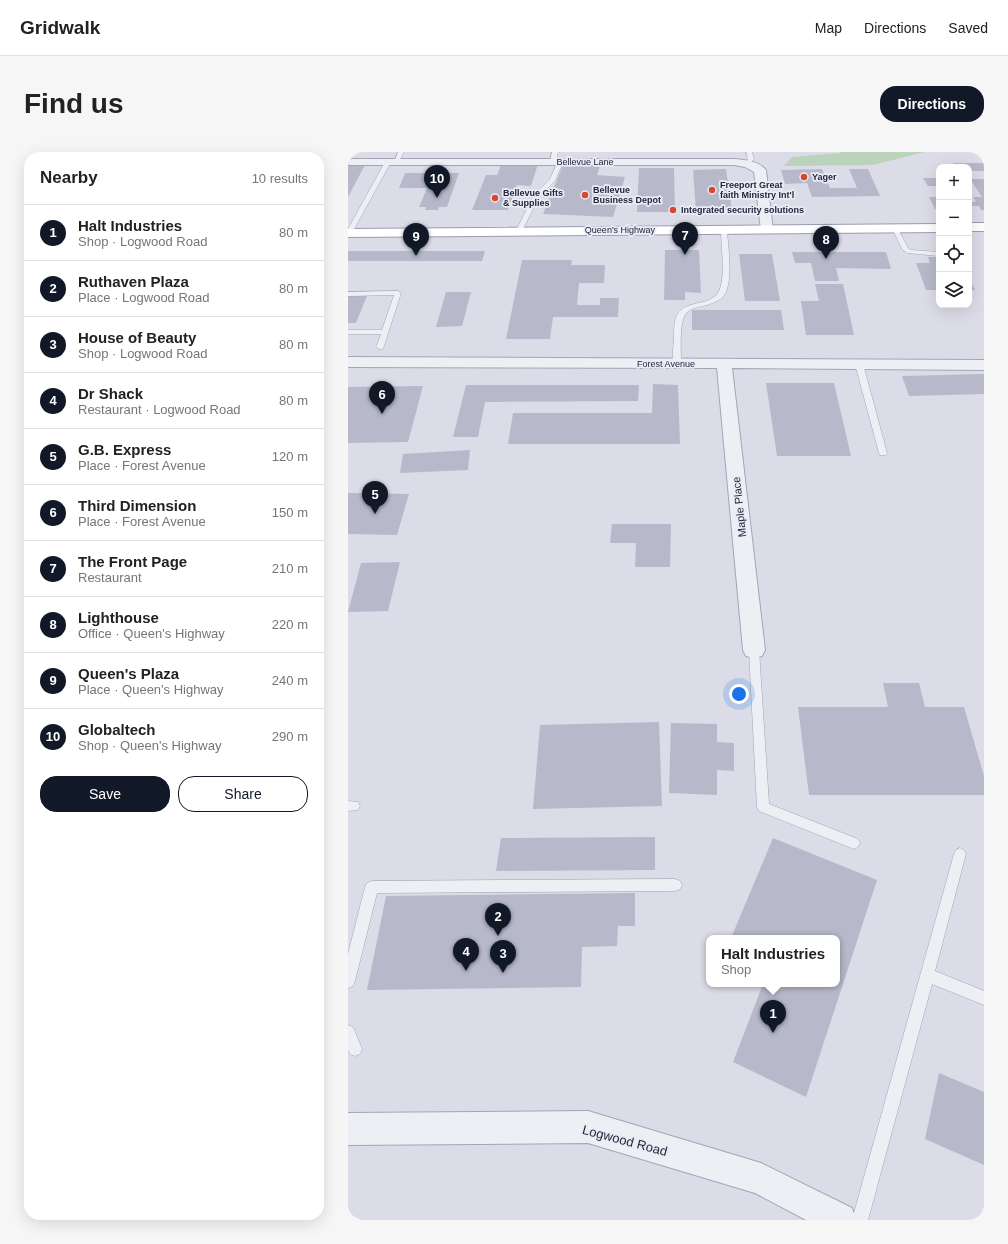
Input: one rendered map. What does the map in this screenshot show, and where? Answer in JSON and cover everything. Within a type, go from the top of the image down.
[{"type":"main road","points":[[972,227],[984,227]]},
{"type":"main road","name":"Queen's Highway","points":[[348,232],[936,228]]},
{"type":"street","name":"Bellevue Lane","points":[[348,162],[395,158],[556,158],[734,162],[748,164]]},
{"type":"street","points":[[748,164],[760,170],[767,230]]},
{"type":"street","name":"Forest Avenue","points":[[348,362],[984,365]]},
{"type":"street","name":"Maple Place","points":[[724,364],[754,650]]},
{"type":"street","name":"Logwood Road","points":[[348,1129],[588,1127],[762,1179],[840,1220]]},
{"type":"lane","points":[[748,164],[751,159],[749,152]]},
{"type":"lane","points":[[348,232],[395,158]]},
{"type":"lane","points":[[519,231],[536,196],[553,180],[556,158]]},
{"type":"lane","points":[[895,228],[905,249],[909,252],[936,254]]},
{"type":"lane","points":[[676,364],[680,316],[687,308],[716,299],[723,292],[725,284],[724,230]]},
{"type":"lane","points":[[348,294],[398,293],[380,347]]},
{"type":"lane","points":[[348,332],[385,332]]},
{"type":"lane","points":[[860,364],[883,453]]},
{"type":"lane","points":[[754,650],[763,807],[854,843]]},
{"type":"lane","points":[[860,1220],[960,854]]},
{"type":"lane","points":[[348,981],[372,887],[675,885]]},
{"type":"lane","points":[[927,975],[984,998]]},
{"type":"lane","points":[[348,1032],[355,1049]]},
{"type":"green space","points":[[840,152],[925,152],[873,165],[784,166],[792,157]]},
{"type":"building","name":"Bellevue Gifts & Supplies","points":[[502,163],[538,164],[531,186],[517,185],[508,210],[472,210],[486,175],[497,175]]},
{"type":"building","points":[[984,163],[984,171],[972,171],[972,164],[954,164]]},
{"type":"building","points":[[348,165],[365,165],[348,197]]},
{"type":"building","name":"Bellevue Business Depot","points":[[563,165],[600,166],[597,175],[625,177],[613,217],[543,214]]},
{"type":"building","name":"Integrated security solutions","points":[[639,168],[674,168],[675,212],[637,212]]},
{"type":"building","name":"Freeport Great faith Ministry Int'l","points":[[726,169],[732,211],[696,211],[693,170]]},
{"type":"building","name":"Yager","points":[[822,169],[830,188],[857,188],[849,169],[868,169],[880,196],[812,197],[807,183],[785,184],[781,170]]},
{"type":"building","points":[[405,173],[459,173],[447,207],[439,207],[438,210],[425,210],[426,207],[419,207],[427,188],[399,188]]},
{"type":"building","points":[[923,178],[936,178],[936,186],[928,186]]},
{"type":"building","points":[[972,179],[984,179],[984,210],[981,210],[979,206],[972,206],[972,202],[976,202],[973,197],[982,197],[972,182]]},
{"type":"building","points":[[929,197],[936,197],[935,209]]},
{"type":"building","points":[[665,250],[699,250],[701,293],[685,292],[685,300],[664,300]]},
{"type":"building","points":[[348,251],[485,251],[482,261],[348,261]]},
{"type":"building","points":[[792,252],[886,252],[891,269],[836,268],[839,281],[815,281],[811,263],[795,263]]},
{"type":"building","points":[[739,254],[772,254],[780,301],[745,301]]},
{"type":"building","points":[[928,257],[936,257],[936,290],[926,290],[916,263],[930,263]]},
{"type":"building","points":[[522,260],[572,260],[571,265],[605,265],[604,283],[579,283],[577,305],[600,305],[600,298],[619,298],[618,317],[553,317],[550,339],[506,339]]},
{"type":"building","points":[[815,284],[843,284],[854,335],[806,335],[801,301],[819,301]]},
{"type":"building","points":[[446,292],[471,292],[462,326],[436,327]]},
{"type":"building","points":[[348,296],[367,296],[356,323],[348,323]]},
{"type":"building","points":[[692,310],[781,310],[784,330],[692,330]]},
{"type":"building","points":[[984,374],[984,394],[909,396],[902,376]]},
{"type":"building","points":[[766,383],[834,383],[851,456],[777,456]]},
{"type":"building","points":[[653,384],[678,385],[680,444],[508,444],[513,413],[652,413]]},
{"type":"building","points":[[466,385],[639,385],[638,401],[485,402],[478,437],[453,437]]},
{"type":"building","points":[[423,386],[408,442],[348,443],[348,387]]},
{"type":"building","points":[[470,450],[468,470],[400,473],[403,454]]},
{"type":"building","points":[[348,493],[409,494],[397,535],[348,534]]},
{"type":"building","points":[[612,524],[671,524],[670,567],[635,567],[636,543],[610,543]]},
{"type":"building","points":[[400,562],[388,611],[348,612],[361,563]]},
{"type":"building","points":[[883,683],[919,683],[925,707],[964,707],[984,776],[984,795],[809,795],[798,707],[888,707]]},
{"type":"building","points":[[659,722],[662,806],[533,809],[540,725]]},
{"type":"building","points":[[671,723],[717,724],[717,742],[734,743],[734,771],[717,770],[717,795],[669,793]]},
{"type":"building","points":[[655,837],[655,870],[496,871],[501,838]]},
{"type":"building","points":[[773,838],[877,880],[806,1097],[733,1062],[762,987],[840,987],[840,935],[732,935]]},
{"type":"building","points":[[635,893],[635,926],[618,926],[617,946],[582,947],[581,987],[367,990],[386,896]]},
{"type":"building","points":[[939,1073],[984,1092],[984,1165],[925,1139]]},
{"type":"place","name":"Yager","points":[[804,177]]},
{"type":"place","name":"Freeport Great faith Ministry Int'l","points":[[712,190]]},
{"type":"place","name":"Bellevue Business Depot","points":[[585,195]]},
{"type":"place","name":"Globaltech","points":[[437,198]]},
{"type":"place","name":"Bellevue Gifts & Supplies","points":[[495,198]]},
{"type":"place","name":"Integrated security solutions","points":[[673,210]]},
{"type":"place","name":"The Front Page","points":[[685,255]]},
{"type":"place","name":"Queen's Plaza","points":[[416,256]]},
{"type":"place","name":"Lighthouse","points":[[826,259]]},
{"type":"place","name":"Third Dimension","points":[[382,414]]},
{"type":"place","name":"G.B. Express","points":[[375,514]]},
{"type":"place","name":"Ruthaven Plaza","points":[[498,936]]},
{"type":"place","name":"Dr Shack","points":[[466,971]]},
{"type":"place","name":"House of Beauty","points":[[503,973]]},
{"type":"place","name":"Halt Industries","points":[[773,1033]]}]
